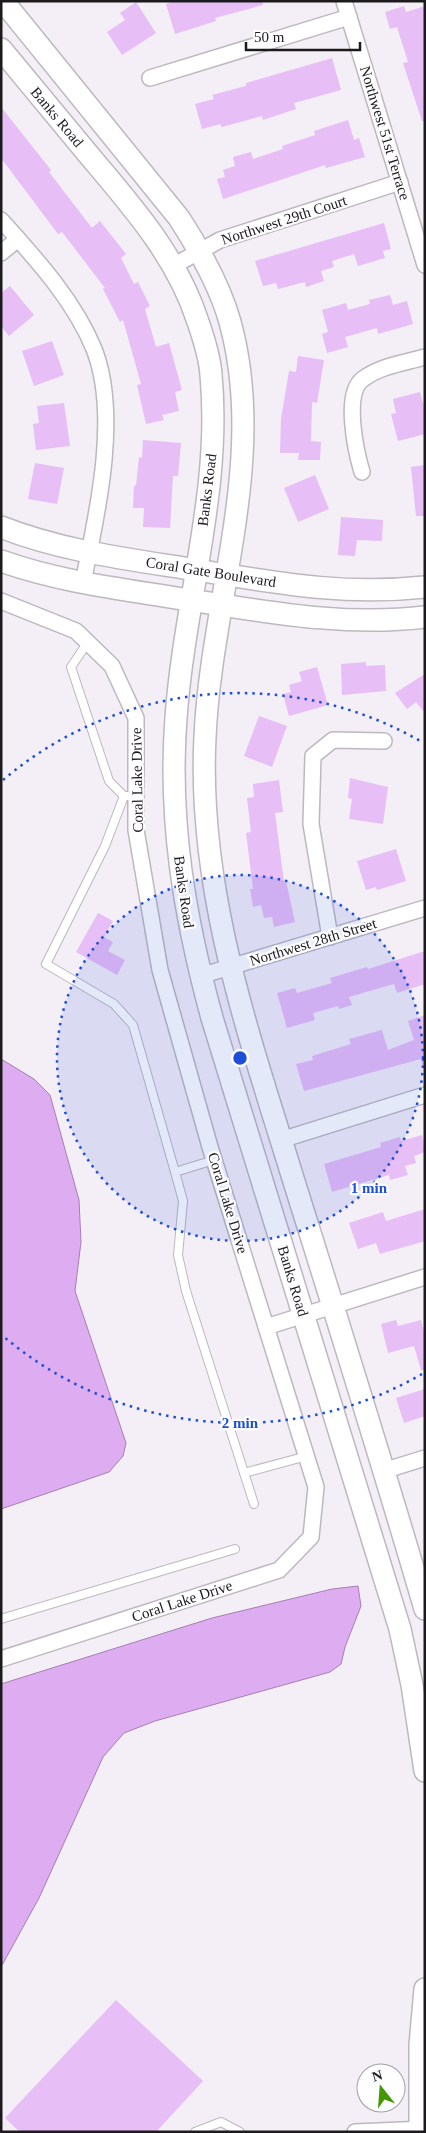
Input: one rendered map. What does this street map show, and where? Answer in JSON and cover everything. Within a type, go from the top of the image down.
[{"type":"street","name":"Banks Road","points":[[3,1],[179,218],[200,251],[230,319],[241,376],[245,431],[226,575],[209,681],[204,738],[204,794],[208,852],[216,909],[230,968],[281,1140],[425,1609]]},
{"type":"street","name":"Northwest 51st Terrace","points":[[344,1],[425,265]]},
{"type":"street","points":[[150,78],[349,17]]},
{"type":"street","name":"Banks Road","points":[[1,49],[124,197],[158,242],[173,266],[196,317],[211,372],[214,429],[209,485],[175,720],[176,825],[181,880],[190,936],[200,976],[400,1629],[412,1685],[425,1771]]},
{"type":"street","name":"Northwest 29th Court","points":[[173,266],[220,240],[400,182]]},
{"type":"street","points":[[1,220],[62,292],[81,321],[95,351],[107,416],[104,458],[90,552],[83,582]]},
{"type":"street","points":[[1,253],[18,239]]},
{"type":"street","points":[[362,472],[355,446],[352,401],[360,380],[378,370],[425,357]]},
{"type":"street","name":"Coral Gate Boulevard","points":[[1,527],[52,545],[226,575],[335,590],[373,591],[425,586]]},
{"type":"street","name":"Coral Gate Boulevard","points":[[1,561],[30,571],[83,582],[221,605],[341,621],[370,622],[425,618]]},
{"type":"street","name":"Coral Lake Drive","points":[[1,601],[76,631],[112,666],[136,718],[130,796],[160,970],[214,1160],[316,1487],[311,1537],[279,1570],[1,1659]]},
{"type":"street","points":[[330,937],[311,824],[313,756],[333,740],[384,741]]},
{"type":"street","name":"Northwest 28th Street","points":[[200,976],[425,908]]},
{"type":"street","points":[[281,1140],[425,1095]]},
{"type":"street","points":[[266,1327],[425,1277]]},
{"type":"street","points":[[383,1471],[425,1458]]},
{"type":"street","points":[[355,2132],[421,2130],[420,2045],[425,1989]]},
{"type":"lane","points":[[88,642],[71,667],[109,781],[130,796],[46,964],[114,1004],[133,1025],[183,1201],[178,1255],[186,1291],[254,1504]]},
{"type":"lane","points":[[175,1172],[214,1160]]},
{"type":"lane","points":[[244,1473],[307,1456]]},
{"type":"lane","points":[[1,1619],[235,1549]]},
{"type":"lane","points":[[195,2132],[221,2122],[240,2132]]},
{"type":"shaded area","points":[[1,1059],[34,1079],[50,1095],[79,1200],[81,1242],[75,1291],[126,1443],[123,1456],[109,1472],[1,1509]]},
{"type":"shaded area","points":[[358,1586],[361,1606],[345,1647],[341,1664],[330,1672],[155,1721],[124,1733],[103,1757],[39,1898],[1,1967],[1,1684],[212,1618],[332,1589]]},
{"type":"building","points":[[175,1],[262,1],[263,5],[215,18],[216,21],[175,34],[166,4]]},
{"type":"building","points":[[136,2],[156,33],[122,55],[107,32],[125,20],[120,13]]},
{"type":"building","points":[[404,6],[406,12],[425,6],[425,121],[422,121],[403,63],[408,62],[397,27],[390,29],[385,12]]},
{"type":"building","points":[[332,58],[341,90],[294,103],[296,109],[263,120],[262,116],[222,127],[220,124],[202,129],[195,104],[214,99],[212,95],[246,86],[246,83]]},
{"type":"building","points":[[1,107],[51,170],[49,172],[92,228],[100,221],[126,254],[121,258],[134,284],[138,282],[150,306],[145,309],[156,347],[169,343],[182,390],[175,392],[179,411],[162,415],[164,420],[146,424],[137,385],[141,384],[123,320],[120,322],[103,289],[105,288],[62,232],[58,234],[1,158]]},
{"type":"building","points":[[348,120],[354,140],[359,138],[365,157],[326,168],[325,165],[223,199],[217,179],[225,177],[223,170],[235,166],[233,157],[251,152],[253,159],[283,149],[282,146],[315,135],[314,131]]},
{"type":"building","points":[[384,223],[391,249],[383,251],[385,258],[358,266],[354,254],[332,261],[334,267],[321,271],[324,281],[306,287],[305,282],[278,289],[276,283],[263,286],[255,261]]},
{"type":"building","points":[[10,286],[34,315],[9,336],[1,326],[1,293]]},
{"type":"building","points":[[390,295],[393,305],[407,301],[413,324],[378,334],[377,328],[345,337],[348,347],[327,353],[322,334],[328,332],[322,310],[346,303],[348,310],[370,304],[369,300]]},
{"type":"building","points":[[52,341],[64,375],[34,386],[22,351]]},
{"type":"building","points":[[298,356],[324,360],[317,403],[312,402],[311,441],[321,442],[320,460],[298,460],[299,453],[280,453],[281,419],[289,371],[296,372]]},
{"type":"building","points":[[420,392],[425,411],[425,434],[398,441],[391,414],[396,413],[393,399]]},
{"type":"building","points":[[64,403],[70,446],[36,450],[33,424],[39,423],[37,406]]},
{"type":"building","points":[[143,440],[181,443],[178,476],[173,476],[170,528],[143,527],[144,508],[133,508],[134,485],[136,486],[139,457],[142,458]]},
{"type":"building","points":[[35,463],[64,468],[57,504],[28,499]]},
{"type":"building","points":[[425,465],[425,516],[416,516],[411,467]]},
{"type":"building","points":[[315,475],[329,509],[298,522],[284,488]]},
{"type":"building","points":[[341,517],[383,520],[382,541],[357,540],[355,556],[338,555]]},
{"type":"building","points":[[366,662],[366,666],[385,665],[386,691],[342,695],[341,664]]},
{"type":"building","points":[[317,667],[328,705],[289,716],[283,694],[291,692],[289,685],[302,681],[299,672]]},
{"type":"building","points":[[425,674],[425,713],[416,702],[407,709],[395,693]]},
{"type":"building","points":[[259,716],[287,726],[272,767],[244,756]]},
{"type":"building","points":[[350,778],[388,787],[383,824],[349,819],[352,799],[348,798]]},
{"type":"building","points":[[279,780],[283,812],[275,813],[284,882],[286,881],[295,922],[274,927],[272,917],[264,918],[261,905],[253,907],[250,889],[253,889],[246,833],[251,832],[247,798],[254,797],[253,784]]},
{"type":"building","points":[[396,849],[406,881],[377,890],[376,887],[366,890],[357,861]]},
{"type":"building","points":[[98,913],[113,921],[104,937],[113,942],[108,951],[125,960],[117,975],[76,952]]},
{"type":"building","points":[[425,951],[425,984],[397,993],[394,984],[349,997],[352,1005],[339,1009],[338,1006],[313,1013],[315,1020],[287,1028],[277,993],[295,988],[297,993],[332,983],[330,978],[367,967],[368,969]]},
{"type":"building","points":[[425,1015],[425,1065],[422,1065],[421,1059],[304,1091],[296,1064],[313,1060],[312,1056],[351,1044],[349,1039],[382,1030],[388,1050],[414,1040],[408,1021]]},
{"type":"building","points":[[422,1135],[425,1152],[414,1156],[416,1163],[405,1166],[408,1175],[390,1180],[389,1175],[332,1192],[324,1164],[381,1147],[380,1143],[400,1137],[401,1141]]},
{"type":"building","points":[[425,1209],[425,1241],[380,1254],[376,1243],[358,1249],[349,1223],[383,1212],[386,1221]]},
{"type":"building","points":[[396,1320],[398,1326],[421,1320],[425,1336],[425,1370],[421,1370],[414,1346],[388,1353],[381,1324]]},
{"type":"building","points":[[425,1389],[425,1416],[404,1423],[396,1398]]},
{"type":"building","points":[[116,2000],[203,2081],[156,2132],[20,2132],[5,2118]]}]
